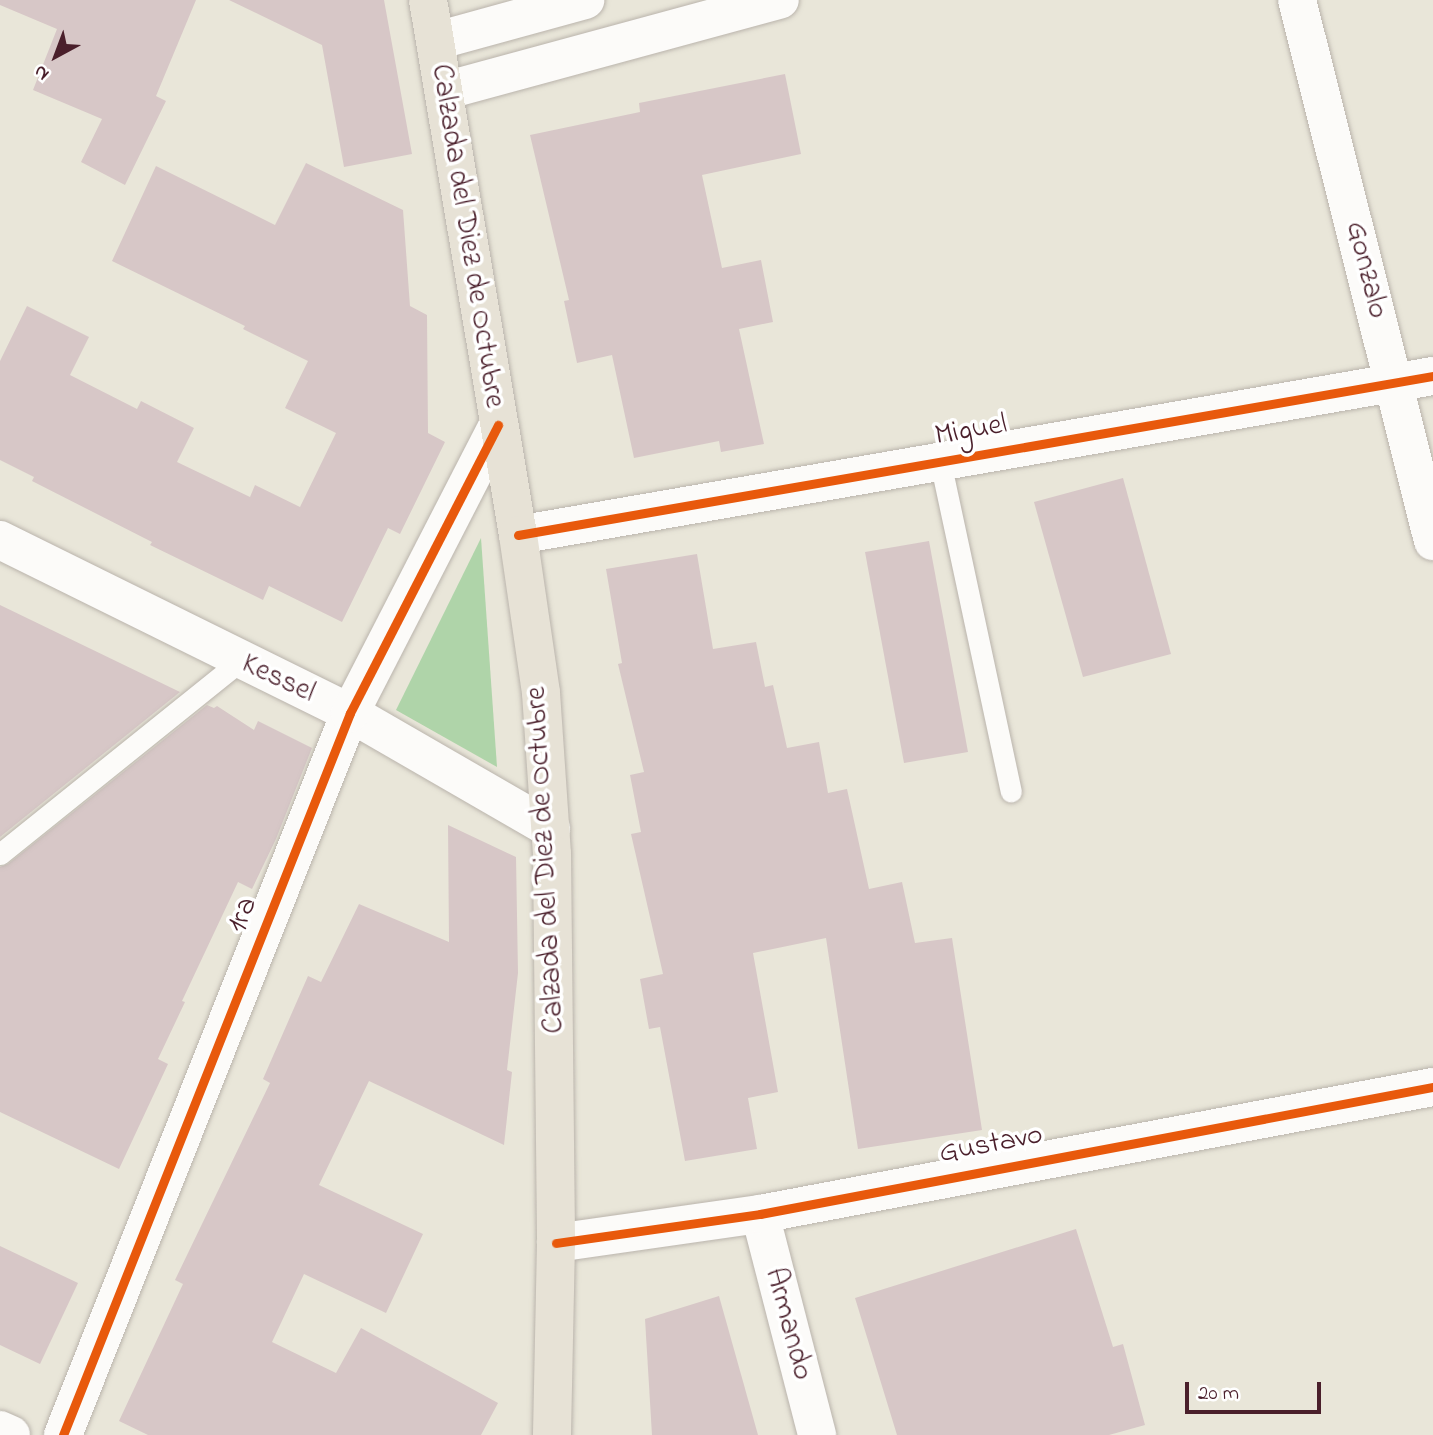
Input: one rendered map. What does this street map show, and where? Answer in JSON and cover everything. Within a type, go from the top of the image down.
[{"type":"main road","name":"Calzada del Diez de Octubre","points":[[428,0],[518,535],[541,693],[551,829],[556,1243],[552,1435]]},
{"type":"street","points":[[436,41],[585,0]]},
{"type":"street","points":[[443,91],[780,0]]},
{"type":"street","name":"Gonzalo","points":[[1297,0],[1433,541]]},
{"type":"street","name":"Miguel","points":[[518,535],[1433,376]]},
{"type":"street","name":"1ra","points":[[62,1435],[350,713],[498,425]]},
{"type":"street","name":"Kessel","points":[[0,540],[240,661],[350,713],[551,829]]},
{"type":"street","name":"Gustavo","points":[[556,1243],[760,1214],[1433,1087]]},
{"type":"street","name":"Armando","points":[[760,1214],[817,1435]]},
{"type":"street","points":[[0,1430],[10,1435]]},
{"type":"lane","points":[[940,461],[1011,792]]},
{"type":"lane","points":[[0,854],[240,661]]},
{"type":"green space","points":[[481,538],[497,767],[396,710]]},
{"type":"building","points":[[0,0],[196,0],[156,96],[166,101],[125,185],[81,162],[102,119],[33,90],[57,29],[0,5]]},
{"type":"building","points":[[229,0],[384,0],[412,154],[344,167],[322,45]]},
{"type":"building","points":[[785,74],[801,154],[702,175],[722,268],[761,260],[773,322],[739,329],[764,444],[721,452],[719,441],[634,458],[612,355],[577,363],[564,301],[569,300],[530,135],[640,112],[639,103]]},
{"type":"building","points":[[306,163],[403,210],[410,306],[427,315],[428,433],[445,442],[400,534],[388,528],[342,622],[269,586],[263,600],[150,545],[152,542],[32,481],[34,477],[0,460],[0,361],[27,306],[89,337],[70,375],[137,409],[141,401],[194,428],[177,462],[250,497],[255,485],[300,507],[336,433],[285,408],[308,361],[243,329],[245,326],[112,261],[156,166],[275,225]]},
{"type":"building","points":[[1123,478],[1171,654],[1083,677],[1034,502]]},
{"type":"building","points":[[929,541],[968,752],[904,763],[865,552]]},
{"type":"building","points":[[697,554],[713,649],[756,642],[765,687],[773,685],[787,748],[819,742],[828,793],[847,789],[869,889],[902,882],[915,943],[952,938],[982,1130],[858,1149],[826,938],[753,953],[778,1092],[748,1098],[757,1149],[685,1161],[660,1027],[649,1029],[640,979],[663,974],[631,834],[641,832],[630,775],[644,772],[618,664],[622,663],[606,569]]},
{"type":"building","points":[[0,605],[180,692],[0,837]]},
{"type":"building","points":[[207,705],[214,708],[217,706],[254,730],[258,721],[312,748],[276,839],[252,889],[238,882],[182,1001],[185,1002],[158,1059],[168,1064],[119,1169],[0,1112],[0,867],[8,864]]},
{"type":"building","points":[[448,825],[516,857],[518,973],[507,1070],[512,1072],[504,1145],[369,1081],[319,1185],[423,1234],[386,1313],[304,1274],[272,1342],[336,1373],[361,1328],[498,1403],[481,1435],[148,1435],[119,1421],[183,1284],[175,1280],[270,1083],[263,1079],[308,976],[321,982],[359,904],[449,942]]},
{"type":"building","points":[[1076,1229],[1113,1347],[1123,1344],[1145,1425],[1109,1435],[897,1435],[855,1298]]},
{"type":"building","points":[[0,1246],[78,1283],[40,1364],[0,1345]]},
{"type":"building","points":[[719,1296],[758,1435],[652,1435],[645,1319]]},
{"type":"cycle path","points":[[518,535],[1433,376]]},
{"type":"cycle path","points":[[63,1435],[350,713],[498,425]]},
{"type":"cycle path","points":[[556,1243],[760,1214],[1433,1087]]}]
